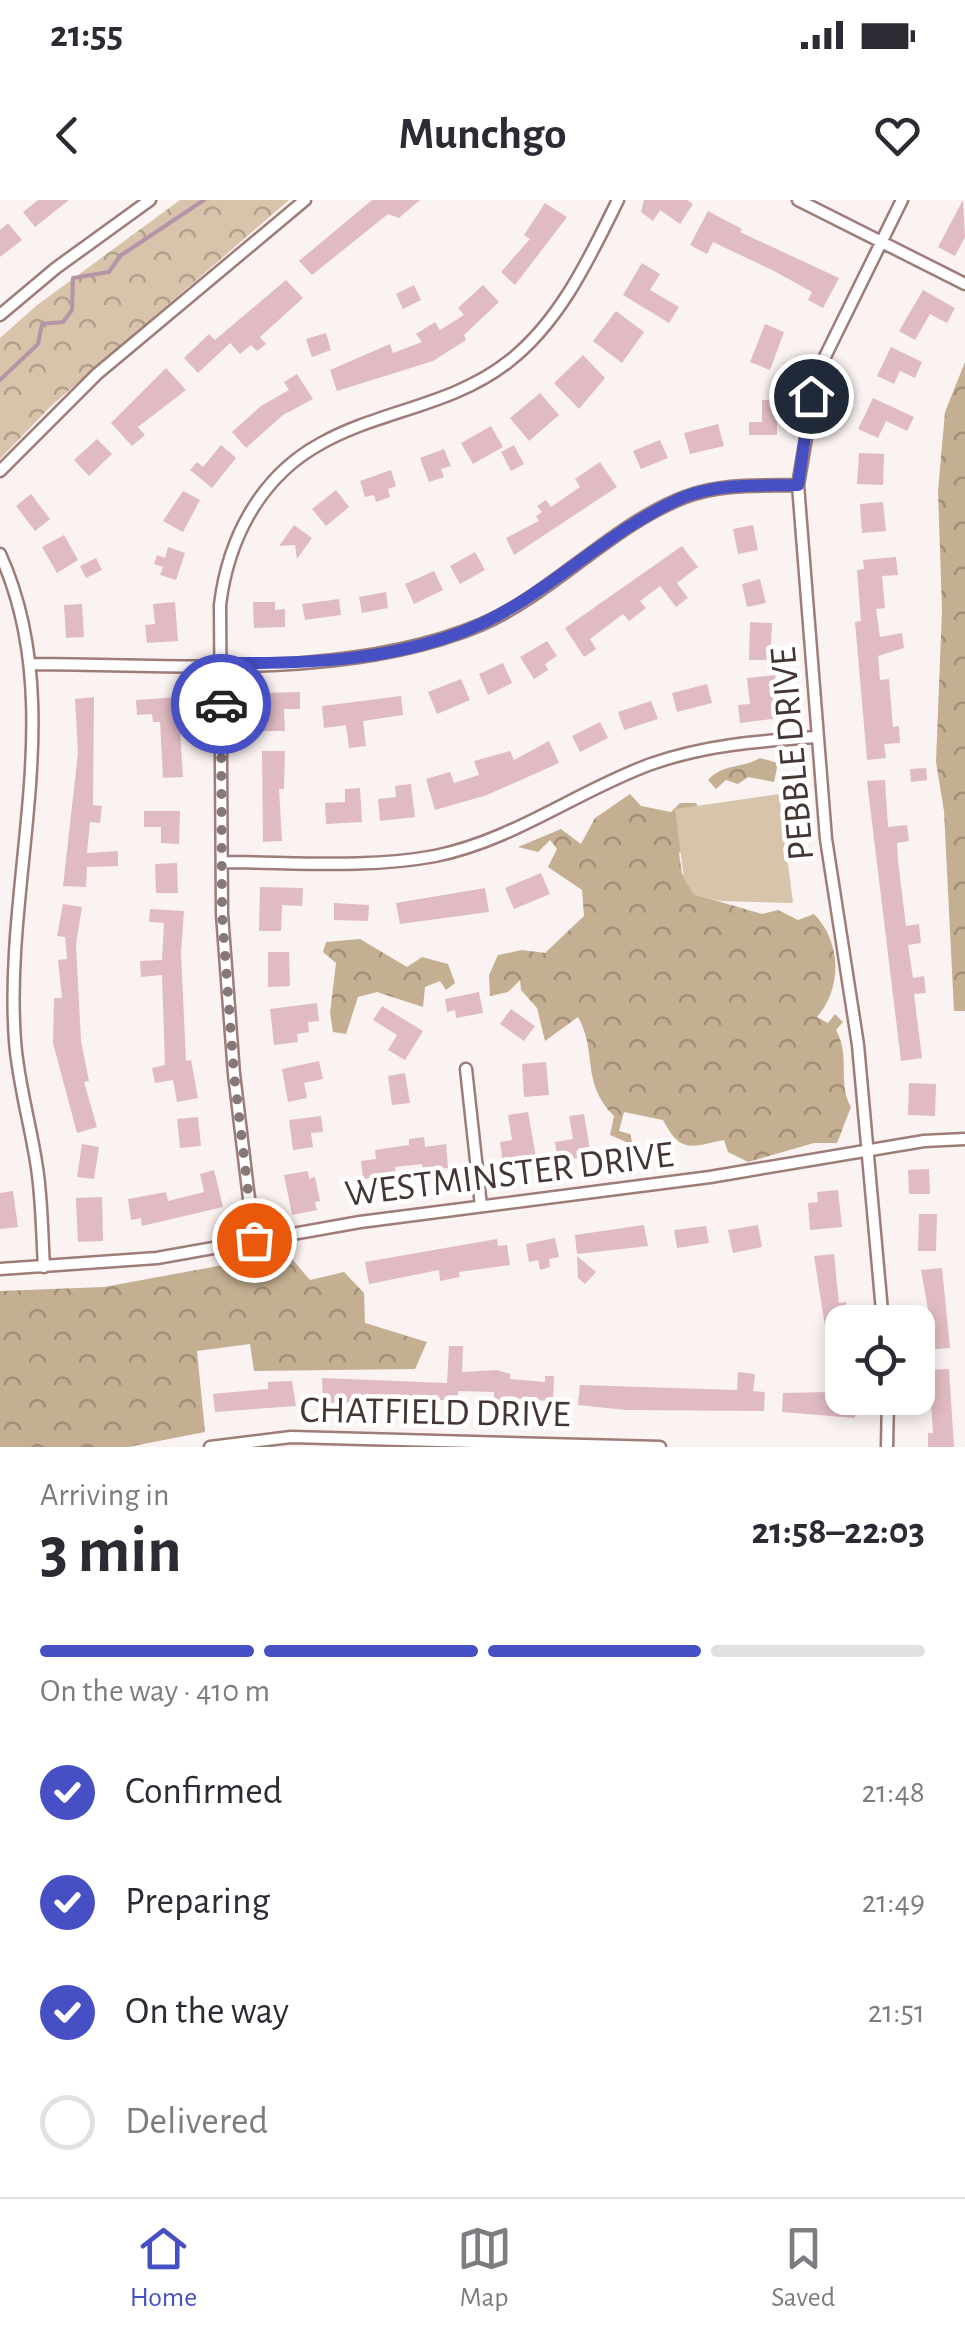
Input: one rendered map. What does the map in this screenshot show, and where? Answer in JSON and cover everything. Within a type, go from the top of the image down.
[{"type":"street","points":[[0,315],[56,268],[150,200]]},
{"type":"street","points":[[0,471],[97,374],[305,200]]},
{"type":"street","points":[[254,1240],[234,1074],[222,862],[220,663],[224,569],[241,523],[289,466],[321,443],[432,404],[509,362],[584,271],[618,200]]},
{"type":"street","points":[[798,200],[965,284]]},
{"type":"street","name":"PEBBLE DRIVE","points":[[881,1305],[858,1045],[826,839],[798,485],[817,374],[902,200]]},
{"type":"street","points":[[30,664],[287,664],[370,657],[429,642],[520,604],[649,516],[686,497],[724,487],[798,485]]},
{"type":"street","points":[[0,554],[24,616],[30,664],[30,783],[15,948],[15,1042],[38,1173],[44,1266]]},
{"type":"street","points":[[222,862],[391,862],[437,856],[525,827],[648,765],[689,752],[816,737]]},
{"type":"street","points":[[466,1069],[481,1206]]},
{"type":"street","name":"WESTMINSTER DRIVE","points":[[0,1268],[156,1258],[481,1206],[965,1139]]},
{"type":"street","points":[[887,1447],[888,1415]]},
{"type":"street","name":"CHATFIELD DRIVE","points":[[210,1447],[264,1444],[291,1437],[660,1447]]},
{"type":"green space","points":[[180,200],[289,200],[51,406],[0,459],[0,338],[36,306]]},
{"type":"green space","points":[[965,362],[965,1011],[954,1011],[944,811],[936,762],[942,610],[938,491],[945,412]]},
{"type":"green space","points":[[760,758],[778,763],[774,782],[748,777],[738,784],[726,780],[716,789],[708,780],[720,771]]},
{"type":"green space","points":[[630,794],[641,806],[671,812],[680,803],[696,803],[701,814],[693,847],[679,853],[682,874],[700,896],[762,914],[778,910],[798,920],[814,914],[823,925],[830,938],[835,966],[831,993],[817,1017],[828,1023],[835,1014],[843,1022],[836,1030],[843,1050],[845,1089],[851,1107],[837,1143],[814,1143],[748,1162],[728,1152],[724,1140],[687,1145],[675,1138],[663,1120],[624,1112],[619,1131],[630,1134],[633,1145],[610,1135],[614,1116],[597,1091],[578,1017],[545,1041],[537,1008],[521,990],[520,980],[508,992],[490,996],[489,975],[498,955],[522,950],[545,953],[584,916],[582,890],[548,867],[557,849],[550,840],[538,852],[518,847],[561,829],[581,844],[595,818]]},
{"type":"green space","points":[[779,794],[793,903],[720,901],[694,895],[684,879],[675,809]]},
{"type":"green space","points":[[360,939],[407,967],[422,957],[448,964],[455,983],[446,990],[440,981],[425,987],[423,1007],[377,992],[358,997],[346,1034],[333,1032],[330,1013],[336,963],[323,952],[326,942]]},
{"type":"green space","points":[[272,1256],[292,1259],[310,1280],[344,1272],[364,1293],[365,1323],[427,1342],[415,1369],[254,1371],[250,1344],[197,1351],[205,1432],[128,1447],[0,1447],[0,1291],[104,1287]]},
{"type":"building","points":[[38,200],[69,200],[35,227],[23,212]]},
{"type":"building","points":[[372,200],[420,200],[399,218],[388,214],[312,275],[299,261]]},
{"type":"building","points":[[644,200],[687,200],[693,204],[680,224],[660,210],[653,221],[641,212]]},
{"type":"building","points":[[963,200],[965,237],[955,256],[938,247]]},
{"type":"building","points":[[545,203],[567,217],[515,285],[501,272],[530,239],[524,235]]},
{"type":"building","points":[[708,211],[742,229],[740,232],[839,278],[823,308],[808,300],[812,292],[713,242],[707,254],[690,245]]},
{"type":"building","points":[[8,223],[22,240],[0,257],[0,230]]},
{"type":"building","points":[[642,263],[660,274],[650,290],[679,307],[669,323],[623,295]]},
{"type":"building","points":[[286,280],[303,298],[260,337],[266,344],[257,351],[251,345],[240,354],[230,343],[198,373],[184,358],[209,334],[215,340]]},
{"type":"building","points":[[414,285],[421,300],[403,309],[396,294]]},
{"type":"building","points":[[483,285],[499,302],[464,335],[466,340],[433,361],[337,391],[330,370],[390,344],[393,353],[422,342],[416,334],[435,322],[440,330],[464,315],[458,308]]},
{"type":"building","points":[[923,290],[955,308],[947,323],[930,314],[915,340],[899,331]]},
{"type":"building","points":[[616,311],[644,332],[622,363],[593,341]]},
{"type":"building","points":[[765,324],[784,332],[770,370],[750,362]]},
{"type":"building","points":[[326,333],[331,350],[312,357],[306,339]]},
{"type":"building","points":[[891,347],[922,362],[915,378],[900,371],[894,384],[877,376]]},
{"type":"building","points":[[583,355],[605,378],[579,409],[554,383]]},
{"type":"building","points":[[166,368],[186,390],[138,427],[145,435],[132,446],[111,423]]},
{"type":"building","points":[[297,374],[313,399],[283,415],[246,448],[232,432],[261,406],[289,390],[284,382]]},
{"type":"building","points":[[540,393],[559,415],[529,441],[510,418]]},
{"type":"building","points":[[873,398],[914,417],[907,431],[886,421],[878,438],[858,429]]},
{"type":"building","points":[[762,400],[777,400],[777,435],[749,435],[749,422],[762,422]]},
{"type":"building","points":[[718,424],[724,446],[690,454],[684,433]]},
{"type":"building","points":[[491,426],[503,447],[473,464],[461,443]]},
{"type":"building","points":[[97,439],[112,454],[89,476],[74,460]]},
{"type":"building","points":[[660,440],[668,458],[641,469],[633,451]]},
{"type":"building","points":[[221,445],[236,458],[212,488],[190,470],[197,462],[203,467]]},
{"type":"building","points":[[514,445],[524,464],[511,471],[501,452]]},
{"type":"building","points":[[444,449],[451,466],[441,469],[444,477],[429,482],[420,458]]},
{"type":"building","points":[[859,453],[884,454],[883,485],[857,484]]},
{"type":"building","points":[[600,462],[617,487],[514,555],[506,538],[539,521],[536,516],[542,512],[537,506],[546,500],[551,507],[580,487],[575,479]]},
{"type":"building","points":[[391,470],[396,486],[388,489],[390,497],[376,502],[374,495],[365,497],[360,481]]},
{"type":"building","points":[[336,490],[349,507],[326,526],[312,509]]},
{"type":"building","points":[[183,491],[200,500],[183,532],[163,521]]},
{"type":"building","points":[[31,494],[50,519],[35,531],[16,506]]},
{"type":"building","points":[[883,502],[886,531],[862,533],[860,504]]},
{"type":"building","points":[[294,525],[312,538],[297,559],[295,545],[279,546]]},
{"type":"building","points":[[753,525],[758,550],[738,554],[733,529]]},
{"type":"building","points":[[64,535],[78,560],[57,573],[42,547]]},
{"type":"building","points":[[682,546],[698,567],[677,583],[688,598],[676,607],[660,586],[640,601],[646,608],[629,621],[623,614],[590,639],[596,649],[584,657],[565,628]]},
{"type":"building","points":[[168,547],[185,553],[176,580],[160,575],[163,567],[154,564],[157,555],[165,558]]},
{"type":"building","points":[[475,552],[485,570],[460,584],[450,566]]},
{"type":"building","points":[[896,557],[898,575],[882,576],[885,608],[876,609],[880,637],[902,633],[904,648],[878,656],[880,680],[889,679],[893,727],[899,726],[900,743],[884,744],[886,758],[867,760],[855,622],[861,621],[857,570],[864,569],[863,560]]},
{"type":"building","points":[[96,558],[102,570],[86,578],[80,566]]},
{"type":"building","points":[[434,571],[443,590],[414,604],[405,584]]},
{"type":"building","points":[[760,579],[766,603],[747,607],[742,584]]},
{"type":"building","points":[[386,592],[388,608],[362,613],[359,597]]},
{"type":"building","points":[[339,599],[341,615],[305,620],[302,604]]},
{"type":"building","points":[[175,602],[178,641],[147,643],[145,625],[155,624],[153,604]]},
{"type":"building","points":[[253,602],[275,602],[275,610],[285,609],[285,627],[254,628]]},
{"type":"building","points":[[82,604],[84,637],[66,638],[64,605]]},
{"type":"building","points":[[750,622],[772,623],[770,660],[749,660]]},
{"type":"building","points":[[547,641],[557,656],[545,664],[548,670],[534,679],[520,657]]},
{"type":"building","points":[[503,663],[512,683],[488,695],[479,674]]},
{"type":"building","points":[[775,675],[780,718],[740,723],[738,705],[750,704],[747,678]]},
{"type":"building","points":[[461,679],[470,700],[437,714],[428,692]]},
{"type":"building","points":[[707,684],[712,703],[677,712],[672,693]]},
{"type":"building","points":[[300,692],[300,709],[284,709],[285,731],[260,731],[260,693]]},
{"type":"building","points":[[401,696],[403,715],[363,721],[366,746],[349,748],[346,725],[324,728],[322,706]]},
{"type":"building","points":[[94,697],[93,805],[102,806],[100,823],[90,822],[87,853],[118,851],[118,866],[87,867],[86,887],[63,886],[78,753],[75,699]]},
{"type":"building","points":[[178,697],[183,777],[163,778],[160,722],[153,722],[152,714],[137,715],[136,700]]},
{"type":"building","points":[[651,701],[658,719],[624,730],[618,712]]},
{"type":"building","points":[[600,722],[608,738],[580,752],[572,736]]},
{"type":"building","points":[[549,741],[559,763],[487,795],[435,810],[426,779],[450,772],[454,783],[479,775],[474,761],[510,751],[514,760]]},
{"type":"building","points":[[262,751],[285,751],[284,789],[279,789],[282,841],[263,842]]},
{"type":"building","points":[[926,768],[927,780],[911,782],[910,769]]},
{"type":"building","points":[[885,780],[888,827],[907,825],[909,841],[897,843],[898,861],[906,926],[919,924],[921,943],[908,945],[913,978],[924,976],[926,993],[914,994],[922,1058],[901,1061],[867,781]]},
{"type":"building","points":[[411,784],[415,817],[380,821],[378,799],[396,797],[395,786]]},
{"type":"building","points":[[360,788],[362,822],[326,824],[325,803],[345,802],[345,789]]},
{"type":"building","points":[[144,811],[180,811],[179,844],[161,843],[161,827],[144,827]]},
{"type":"building","points":[[177,863],[178,893],[156,893],[155,864]]},
{"type":"building","points":[[541,873],[550,894],[514,909],[505,888]]},
{"type":"building","points":[[260,887],[303,888],[302,906],[282,905],[281,931],[259,931]]},
{"type":"building","points":[[485,888],[489,912],[400,924],[396,903]]},
{"type":"building","points":[[334,903],[369,905],[368,921],[334,920]]},
{"type":"building","points":[[63,904],[82,907],[76,944],[81,1041],[89,1081],[84,1082],[97,1127],[77,1133],[53,1043],[54,998],[62,998],[58,960],[67,959],[65,937],[57,936]]},
{"type":"building","points":[[150,909],[184,911],[181,953],[186,1061],[191,1060],[198,1098],[177,1102],[173,1080],[155,1083],[152,1068],[165,1065],[162,975],[141,977],[140,961],[162,960],[164,923],[149,922]]},
{"type":"building","points":[[268,952],[289,952],[290,986],[268,987]]},
{"type":"building","points":[[479,992],[483,1013],[456,1018],[455,1010],[447,1012],[445,999]]},
{"type":"building","points":[[317,1003],[319,1021],[308,1022],[309,1032],[297,1034],[298,1042],[274,1045],[270,1009]]},
{"type":"building","points":[[382,1006],[423,1031],[405,1060],[388,1050],[397,1035],[373,1020]]},
{"type":"building","points":[[511,1009],[535,1026],[524,1041],[500,1024]]},
{"type":"building","points":[[319,1061],[323,1079],[304,1083],[307,1098],[288,1102],[282,1069]]},
{"type":"building","points":[[546,1062],[549,1095],[524,1097],[522,1064]]},
{"type":"building","points":[[405,1073],[410,1103],[392,1105],[388,1076]]},
{"type":"building","points":[[909,1083],[936,1084],[935,1116],[908,1115]]},
{"type":"building","points":[[528,1112],[536,1157],[503,1163],[500,1142],[512,1140],[508,1115]]},
{"type":"building","points":[[584,1114],[591,1156],[558,1161],[555,1142],[573,1139],[569,1116]]},
{"type":"building","points":[[321,1116],[323,1132],[311,1133],[313,1147],[293,1150],[289,1120]]},
{"type":"building","points":[[198,1117],[201,1146],[180,1148],[177,1119]]},
{"type":"building","points":[[424,1137],[425,1147],[446,1144],[448,1168],[423,1171],[422,1164],[395,1167],[396,1175],[363,1179],[361,1161],[376,1159],[375,1150],[409,1145],[409,1139]]},
{"type":"building","points":[[82,1144],[99,1147],[94,1179],[77,1177]]},
{"type":"building","points":[[929,1169],[930,1194],[909,1194],[908,1170]]},
{"type":"building","points":[[214,1170],[223,1207],[142,1226],[141,1218],[131,1220],[128,1199],[166,1192],[168,1201],[204,1192],[200,1174]]},
{"type":"building","points":[[308,1171],[309,1179],[315,1177],[320,1201],[315,1202],[317,1210],[292,1215],[284,1175]]},
{"type":"building","points":[[838,1190],[842,1227],[810,1230],[808,1203],[818,1202],[817,1192]]},
{"type":"building","points":[[13,1191],[18,1227],[0,1229],[0,1193]]},
{"type":"building","points":[[102,1197],[103,1241],[78,1242],[76,1198]]},
{"type":"building","points":[[919,1214],[937,1214],[936,1251],[918,1251]]},
{"type":"building","points":[[644,1225],[648,1246],[577,1254],[575,1235]]},
{"type":"building","points":[[758,1225],[762,1247],[733,1253],[728,1230]]},
{"type":"building","points":[[706,1226],[709,1243],[677,1248],[674,1230]]},
{"type":"building","points":[[555,1238],[559,1257],[549,1259],[550,1267],[540,1270],[538,1260],[529,1262],[526,1244]]},
{"type":"building","points":[[497,1239],[498,1246],[507,1245],[510,1265],[459,1272],[460,1277],[440,1281],[439,1270],[369,1284],[365,1262]]},
{"type":"building","points":[[834,1254],[839,1303],[846,1302],[846,1305],[825,1305],[825,1326],[814,1256]]},
{"type":"building","points":[[577,1256],[596,1272],[585,1284],[578,1278]]},
{"type":"building","points":[[942,1268],[950,1348],[935,1349],[935,1305],[927,1305],[921,1270]]},
{"type":"building","points":[[449,1346],[463,1346],[462,1372],[497,1370],[510,1374],[510,1379],[545,1382],[545,1376],[554,1376],[553,1401],[509,1399],[509,1408],[494,1407],[494,1392],[458,1391],[458,1399],[448,1400],[323,1403],[322,1378],[447,1383]]},
{"type":"building","points":[[949,1369],[954,1447],[928,1447],[928,1433],[933,1433],[932,1415],[935,1415],[935,1370]]},
{"type":"building","points":[[738,1372],[755,1374],[753,1391],[765,1392],[764,1411],[626,1410],[578,1405],[580,1385],[737,1390]]},
{"type":"building","points":[[292,1381],[296,1406],[215,1412],[213,1394],[268,1389],[268,1382]]},
{"type":"building","points":[[825,1392],[825,1415],[855,1415],[855,1418],[782,1412],[783,1393]]},
{"type":"waterway","points":[[0,380],[38,344],[42,324],[63,322],[72,310],[73,278],[109,272],[120,256],[204,200]]},
{"type":"way so far","points":[[221,704],[222,914],[234,1074],[254,1240]]},
{"type":"route","points":[[221,704],[220,663],[287,664],[370,657],[429,642],[479,625],[520,604],[649,516],[686,497],[724,487],[798,485],[811,396]]}]
